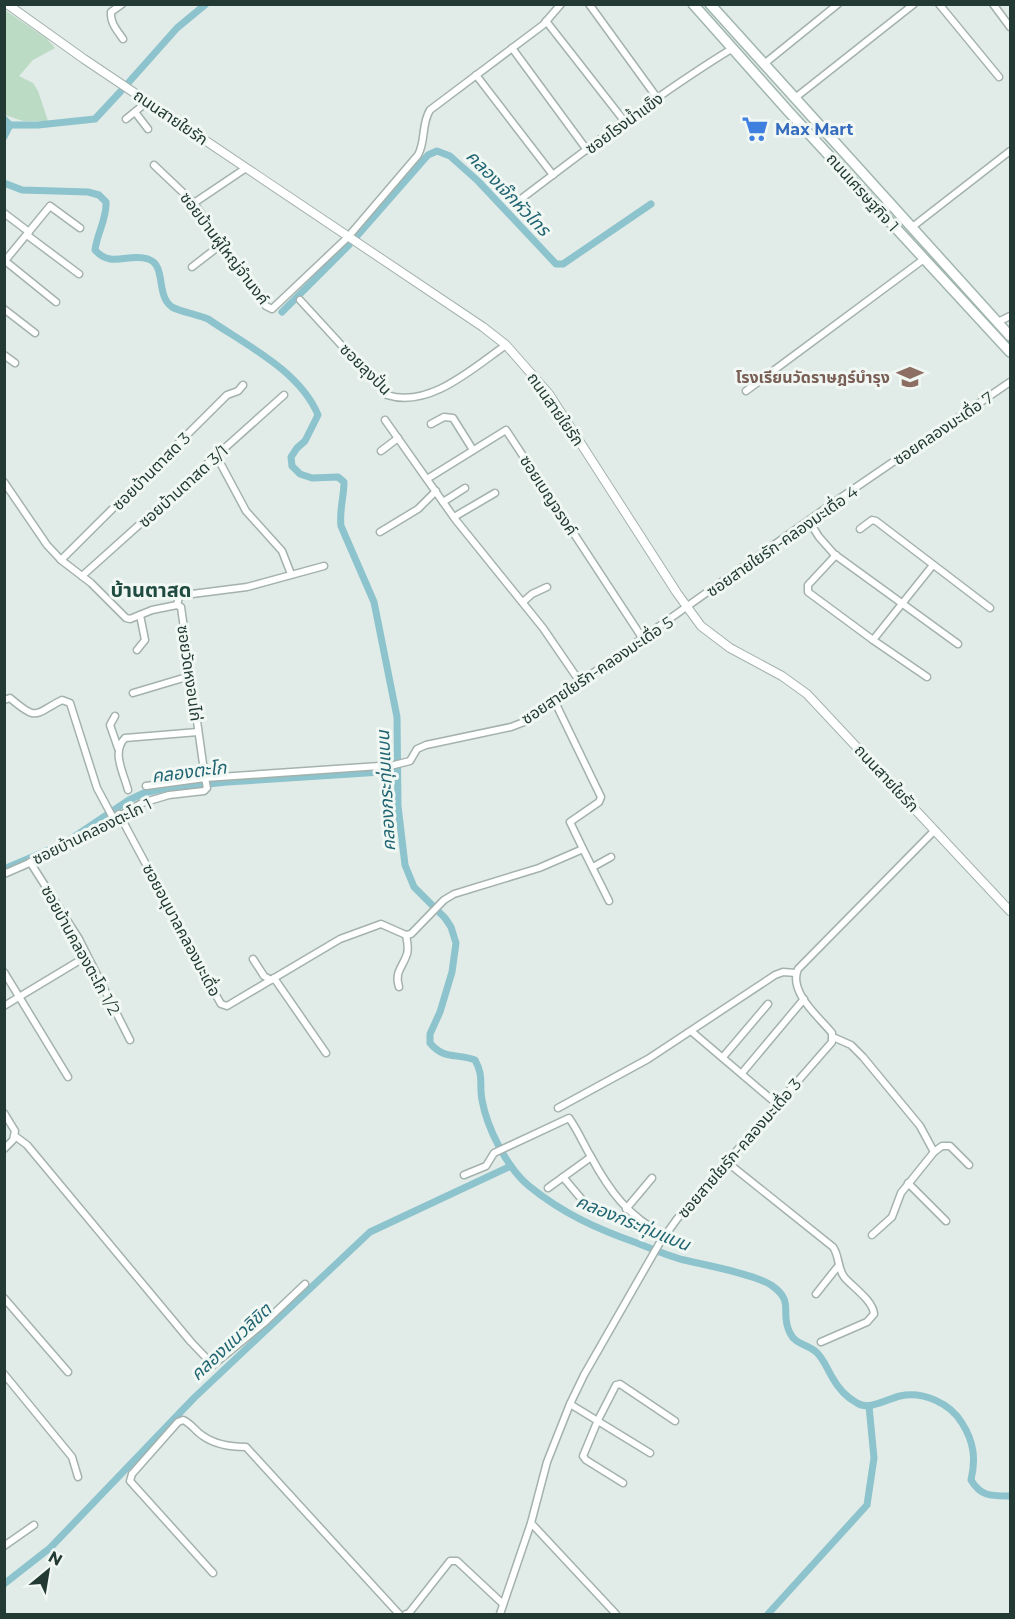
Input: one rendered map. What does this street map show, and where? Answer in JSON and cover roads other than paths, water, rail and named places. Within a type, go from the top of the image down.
[{"type":"main road","name":"ถนนเศรษฐกิจ 1","points":[[693,4],[1011,352]]},
{"type":"main road","name":"ถนนเศรษฐกิจ 1","points":[[710,4],[910,228],[1011,336]]},
{"type":"street","name":"ถนนสายใยรัก","points":[[7,4],[147,102],[483,327],[506,345],[549,394],[701,626],[730,648],[782,676],[807,694],[1011,911]]},
{"type":"street","points":[[122,4],[111,12],[110,16],[113,25],[123,39]]},
{"type":"street","points":[[348,237],[418,156],[423,145],[426,116],[430,110],[546,21],[561,4]]},
{"type":"street","points":[[589,4],[658,99]]},
{"type":"street","points":[[795,99],[914,4]]},
{"type":"street","points":[[939,4],[999,77]]},
{"type":"street","points":[[993,4],[1011,27]]},
{"type":"street","points":[[764,64],[834,6]]},
{"type":"street","points":[[546,21],[625,122]]},
{"type":"street","points":[[512,48],[587,150]]},
{"type":"street","name":"ซอยโรงน้ำแข็ง","points":[[518,202],[625,122],[733,48]]},
{"type":"street","points":[[476,75],[553,175]]},
{"type":"street","points":[[126,119],[147,102]]},
{"type":"street","points":[[135,112],[148,129]]},
{"type":"street","points":[[910,228],[1011,151]]},
{"type":"street","name":"ซอยบ้านผู้ใหญ่จำนงค์","points":[[154,165],[194,203],[223,243],[249,285],[266,306],[272,309],[348,237]]},
{"type":"street","points":[[194,203],[246,168]]},
{"type":"street","points":[[56,302],[5,261],[50,206],[80,228]]},
{"type":"street","points":[[4,213],[79,274]]},
{"type":"street","points":[[192,267],[223,243]]},
{"type":"street","points":[[746,391],[924,259]]},
{"type":"street","name":"ซอยลุงปั่น","points":[[300,300],[387,395],[397,398],[407,399],[435,391],[506,345]]},
{"type":"street","points":[[4,309],[34,333]]},
{"type":"street","points":[[998,322],[1011,316]]},
{"type":"street","points":[[4,355],[15,363]]},
{"type":"street","name":"ซอยคลองมะเดื่อ 7","points":[[876,474],[1011,382]]},
{"type":"street","name":"ซอยบ้านตาสด 3","points":[[61,560],[227,395],[238,391],[243,385]]},
{"type":"street","name":"ซอยบ้านตาสด 3/1","points":[[82,576],[284,395]]},
{"type":"street","points":[[431,424],[444,417],[453,418],[472,450]]},
{"type":"street","points":[[385,420],[454,517],[523,602],[580,682]]},
{"type":"street","name":"ซอยเบญจรงค์","points":[[427,479],[507,431],[643,639]]},
{"type":"street","points":[[381,451],[398,438]]},
{"type":"street","points":[[216,456],[246,511],[282,551],[291,574]]},
{"type":"street","name":"ซอยสายใยรัก-คลองมะเดื่อ 4","points":[[688,607],[876,474]]},
{"type":"street","points":[[4,482],[36,531],[61,560],[82,576],[126,618],[130,619],[140,615],[145,640],[137,650]]},
{"type":"street","points":[[444,502],[465,488]]},
{"type":"street","points":[[380,532],[418,509],[436,491]]},
{"type":"street","points":[[454,517],[495,493]]},
{"type":"street","points":[[860,529],[872,520],[876,521],[990,608]]},
{"type":"street","points":[[809,521],[819,537],[836,555],[958,644]]},
{"type":"street","points":[[836,555],[808,585],[808,592],[927,677]]},
{"type":"street","points":[[873,640],[933,565]]},
{"type":"street","points":[[177,605],[179,597],[184,594],[247,587],[324,566]]},
{"type":"street","points":[[523,602],[532,594],[547,587]]},
{"type":"street","name":"ซอยวัดหงอนไก่","points":[[140,615],[177,605],[181,607],[206,782]]},
{"type":"street","name":"ซอยสายใยรัก-คลองมะเดื่อ 5","points":[[206,782],[394,765],[410,761],[417,750],[426,745],[511,727],[524,722],[688,607]]},
{"type":"street","points":[[133,693],[190,676]]},
{"type":"street","points":[[4,700],[10,698],[32,714],[41,714],[62,700],[70,703],[97,788],[112,817]]},
{"type":"street","points":[[554,700],[601,797],[599,802],[570,822],[609,901]]},
{"type":"street","points":[[115,716],[110,725],[128,790]]},
{"type":"street","points":[[118,748],[125,738],[198,732]]},
{"type":"street","points":[[146,786],[206,782]]},
{"type":"street","name":"ซอยบ้านคลองตะโก 1","points":[[4,874],[66,847],[112,817],[142,803],[169,795],[204,792],[206,782]]},
{"type":"street","name":"ซอยอนุบาลคลองมะเดื่อ","points":[[119,814],[221,1004],[227,1006],[231,1004],[340,939],[369,928],[381,924],[406,934]]},
{"type":"street","points":[[934,1152],[920,1126],[863,1057],[850,1045],[833,1037],[797,987],[796,973],[935,830]]},
{"type":"street","points":[[399,987],[398,969],[407,955],[406,934],[415,931],[444,900],[467,889],[539,868],[583,849]]},
{"type":"street","points":[[593,867],[611,857]]},
{"type":"street","name":"ซอยบ้านคลองตะโก 1/2","points":[[30,862],[87,956],[130,1040]]},
{"type":"street","points":[[4,1006],[87,956]]},
{"type":"street","points":[[253,959],[264,976],[272,979],[326,1053]]},
{"type":"street","points":[[4,972],[68,1077]]},
{"type":"street","points":[[558,1108],[648,1059],[775,975],[783,972],[796,973]]},
{"type":"street","points":[[742,1073],[804,999]]},
{"type":"street","points":[[723,1057],[768,1004]]},
{"type":"street","points":[[691,1031],[778,1105]]},
{"type":"street","name":"ซอยสายใยรัก-คลองมะเดื่อ 3","points":[[500,1614],[531,1523],[547,1462],[570,1404],[600,1346],[653,1254],[678,1219],[832,1042],[833,1037]]},
{"type":"street","points":[[4,1113],[15,1131],[15,1136],[4,1149]]},
{"type":"street","points":[[464,1175],[486,1166],[494,1153],[569,1118],[606,1183],[626,1209],[653,1230],[665,1236]]},
{"type":"street","points":[[15,1136],[27,1145],[185,1335],[213,1365],[264,1323],[305,1284]]},
{"type":"street","points":[[872,1234],[892,1217],[897,1200],[908,1183],[934,1152],[942,1146],[950,1146],[969,1165]]},
{"type":"street","points":[[548,1188],[591,1157]]},
{"type":"street","points":[[728,1163],[832,1247],[838,1257],[843,1275],[872,1307],[874,1314],[867,1322],[820,1342]]},
{"type":"street","points":[[563,1177],[589,1208],[637,1228],[653,1230]]},
{"type":"street","points":[[626,1209],[652,1178]]},
{"type":"street","points":[[908,1183],[946,1221]]},
{"type":"street","points":[[816,1294],[839,1265]]},
{"type":"street","points":[[4,1298],[68,1372]]},
{"type":"street","points":[[4,1374],[72,1457],[78,1477]]},
{"type":"street","points":[[623,1484],[586,1460],[584,1456],[598,1420],[616,1385],[620,1384],[675,1420]]},
{"type":"street","points":[[570,1404],[650,1453]]},
{"type":"street","points":[[213,1573],[130,1481],[132,1474],[178,1422],[183,1420],[201,1435],[214,1442],[246,1447],[399,1614]]},
{"type":"street","points":[[531,1523],[616,1614]]},
{"type":"street","points":[[4,1546],[34,1525]]},
{"type":"street","points":[[406,1614],[450,1561],[454,1560],[503,1604]]},
{"type":"waterway","points":[[129,82],[177,28],[206,4]]},
{"type":"waterway","points":[[10,125],[38,125],[95,119],[121,91]]},
{"type":"waterway","name":"คลองกระทุ่มแบน","points":[[4,119],[10,125],[4,137]]},
{"type":"waterway","name":"คลองเจ๊กหัวไทร","points":[[357,236],[428,155],[437,151],[450,156],[478,181],[556,264],[563,264],[651,204]]},
{"type":"waterway","name":"คลองกระทุ่มแบน","points":[[4,183],[22,190],[88,192],[99,195],[106,202],[95,250],[101,256],[114,259],[141,257],[154,262],[164,295],[172,307],[208,319],[255,349],[285,372],[310,399],[318,415],[305,441],[291,457],[292,466],[300,474],[312,478],[338,477],[344,482],[341,526],[374,602],[397,717],[398,806],[405,865],[414,887],[451,927],[456,943],[452,972],[440,1012],[430,1034],[430,1043],[445,1054],[475,1060],[480,1075],[482,1100],[488,1123],[513,1169],[541,1196],[594,1226],[672,1256],[742,1274],[771,1285],[783,1297],[787,1326],[792,1337],[818,1354],[846,1395],[857,1403],[867,1406],[909,1395],[927,1397],[943,1404],[957,1416],[969,1437],[974,1458],[971,1480],[975,1486],[983,1493],[1010,1496]]},
{"type":"waterway","name":"คลองเจ๊กหัวไทร","points":[[282,312],[349,245]]},
{"type":"waterway","name":"คลองตะโก","points":[[4,869],[65,843],[129,800],[144,793],[227,782],[397,771]]},
{"type":"waterway","name":"คลองแนวลิขิต","points":[[4,1584],[50,1548],[194,1398],[370,1232],[511,1166]]},
{"type":"waterway","points":[[768,1614],[867,1505],[874,1458],[869,1406]]},
{"type":"place","name":"Max Mart","points":[[755,129]]},
{"type":"place","name":"โรงเรียนวัดราษฎร์บํารุง","points":[[910,377]]},
{"type":"district","name":"บ้านตาสด","points":[[151,590]]}]
